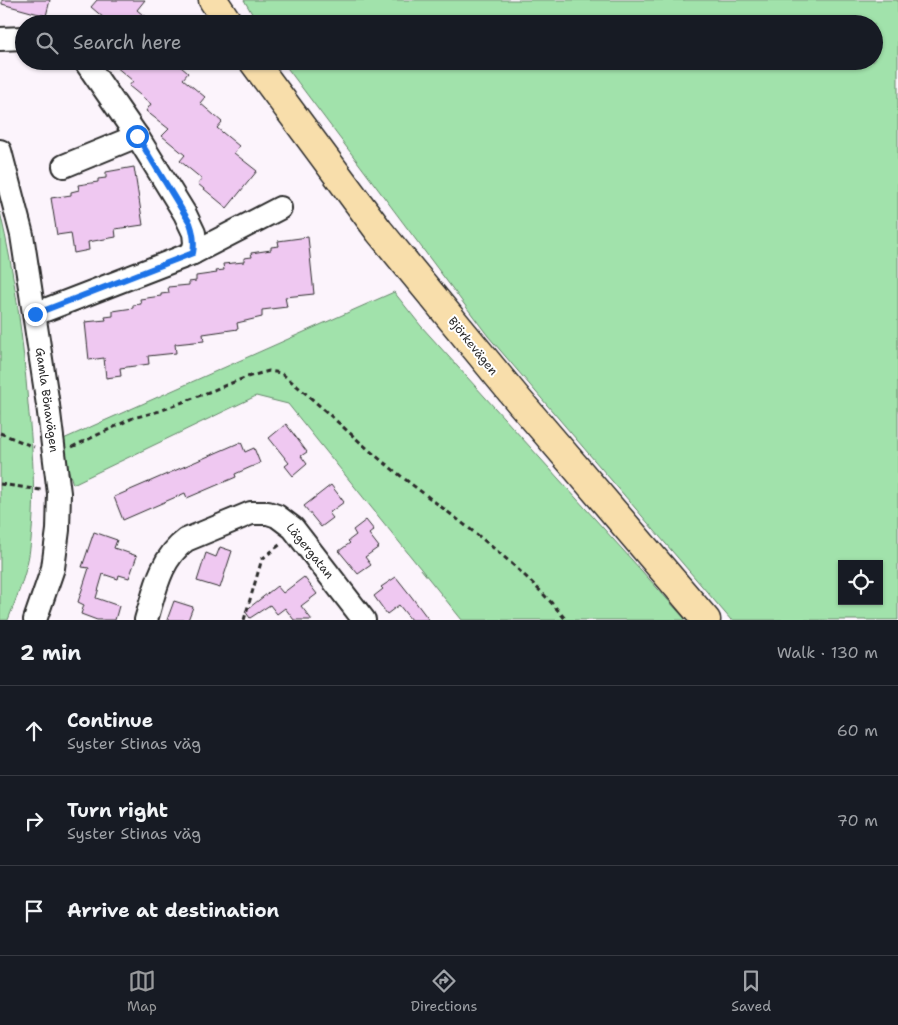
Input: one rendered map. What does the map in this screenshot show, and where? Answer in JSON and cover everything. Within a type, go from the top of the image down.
[{"type":"main road","points":[[213,0],[223,15]]},
{"type":"main road","name":"Björkevägen","points":[[260,70],[379,231],[519,401],[706,620]]},
{"type":"street","points":[[0,39],[15,38]]},
{"type":"street","points":[[93,70],[137,136],[190,223],[194,233],[193,253]]},
{"type":"street","points":[[64,166],[137,136]]},
{"type":"street","name":"Gamla Bönavägen","points":[[0,151],[22,235],[35,314],[46,452],[46,494],[58,530],[53,568],[35,620]]},
{"type":"street","points":[[35,314],[193,253],[280,208]]},
{"type":"street","name":"Lägergatan","points":[[146,620],[166,561],[172,552],[186,540],[251,513],[268,513],[285,520],[364,620]]},
{"type":"path","points":[[0,434],[46,452],[132,418],[160,412],[262,373],[269,371],[281,374],[376,456],[517,568],[554,604],[566,620]]},
{"type":"path","points":[[36,439],[46,452]]},
{"type":"path","points":[[39,482],[46,494]]},
{"type":"path","points":[[0,484],[46,494]]},
{"type":"path","points":[[244,620],[262,559],[296,532]]},
{"type":"green space","points":[[244,0],[898,0],[898,620],[731,620],[488,336],[289,70],[883,70],[883,15],[253,15]]},
{"type":"green space","points":[[0,212],[10,259],[21,331],[33,461],[33,517],[29,555],[23,580],[8,620],[0,620]]},
{"type":"green space","points":[[394,292],[421,326],[686,620],[462,620],[288,404],[256,396],[73,484],[59,441]]},
{"type":"building","points":[[2,0],[50,0],[46,15],[2,4]]},
{"type":"building","points":[[97,0],[145,0],[137,10],[143,15],[100,15],[91,7]]},
{"type":"building","points":[[120,70],[184,70],[188,73],[183,79],[205,97],[200,103],[222,122],[217,128],[239,146],[234,153],[257,171],[227,208],[198,184],[202,179],[180,161],[185,155],[162,136],[169,129],[146,111],[151,104],[129,86],[133,81]]},
{"type":"building","points":[[134,167],[143,225],[115,229],[116,237],[88,242],[89,250],[74,253],[71,233],[57,235],[51,198],[71,195],[71,192],[79,190],[78,185],[98,182],[98,179],[106,178],[106,172]]},
{"type":"building","points":[[308,237],[314,294],[285,297],[287,307],[262,310],[262,317],[237,323],[238,329],[203,334],[204,341],[175,344],[176,353],[148,356],[149,364],[120,368],[121,376],[106,378],[104,358],[89,360],[85,322],[106,320],[105,317],[113,316],[113,311],[133,308],[133,305],[141,304],[140,299],[169,293],[168,287],[189,285],[189,282],[196,281],[196,276],[224,270],[223,264],[244,262],[244,258],[252,257],[251,253],[271,250],[271,247],[279,246],[278,241]]},
{"type":"building","points":[[286,424],[307,452],[301,456],[307,464],[293,476],[285,466],[289,463],[269,438]]},
{"type":"building","points":[[241,442],[245,452],[254,448],[260,463],[235,474],[236,477],[187,498],[185,493],[123,520],[114,497]]},
{"type":"building","points":[[331,485],[344,502],[329,513],[333,518],[321,527],[304,506]]},
{"type":"building","points":[[366,520],[374,530],[369,534],[379,547],[365,557],[371,565],[358,574],[339,551],[350,543],[348,541],[356,535],[353,530]]},
{"type":"building","points":[[94,532],[117,540],[114,548],[137,556],[129,578],[119,575],[118,579],[103,574],[96,598],[119,606],[115,620],[97,620],[81,614],[84,605],[78,602],[89,568],[82,567]]},
{"type":"building","points":[[220,547],[232,551],[220,588],[197,581],[206,553],[216,557]]},
{"type":"building","points":[[304,577],[317,594],[301,606],[312,620],[294,620],[285,608],[277,614],[270,605],[250,618],[245,611],[277,586],[283,593]]},
{"type":"building","points":[[396,577],[429,620],[411,620],[399,605],[387,614],[374,596],[383,589],[381,587]]},
{"type":"building","points":[[174,601],[193,607],[188,620],[167,620]]},
{"type":"route","points":[[35,314],[193,253],[194,233],[190,223],[137,136]]}]
